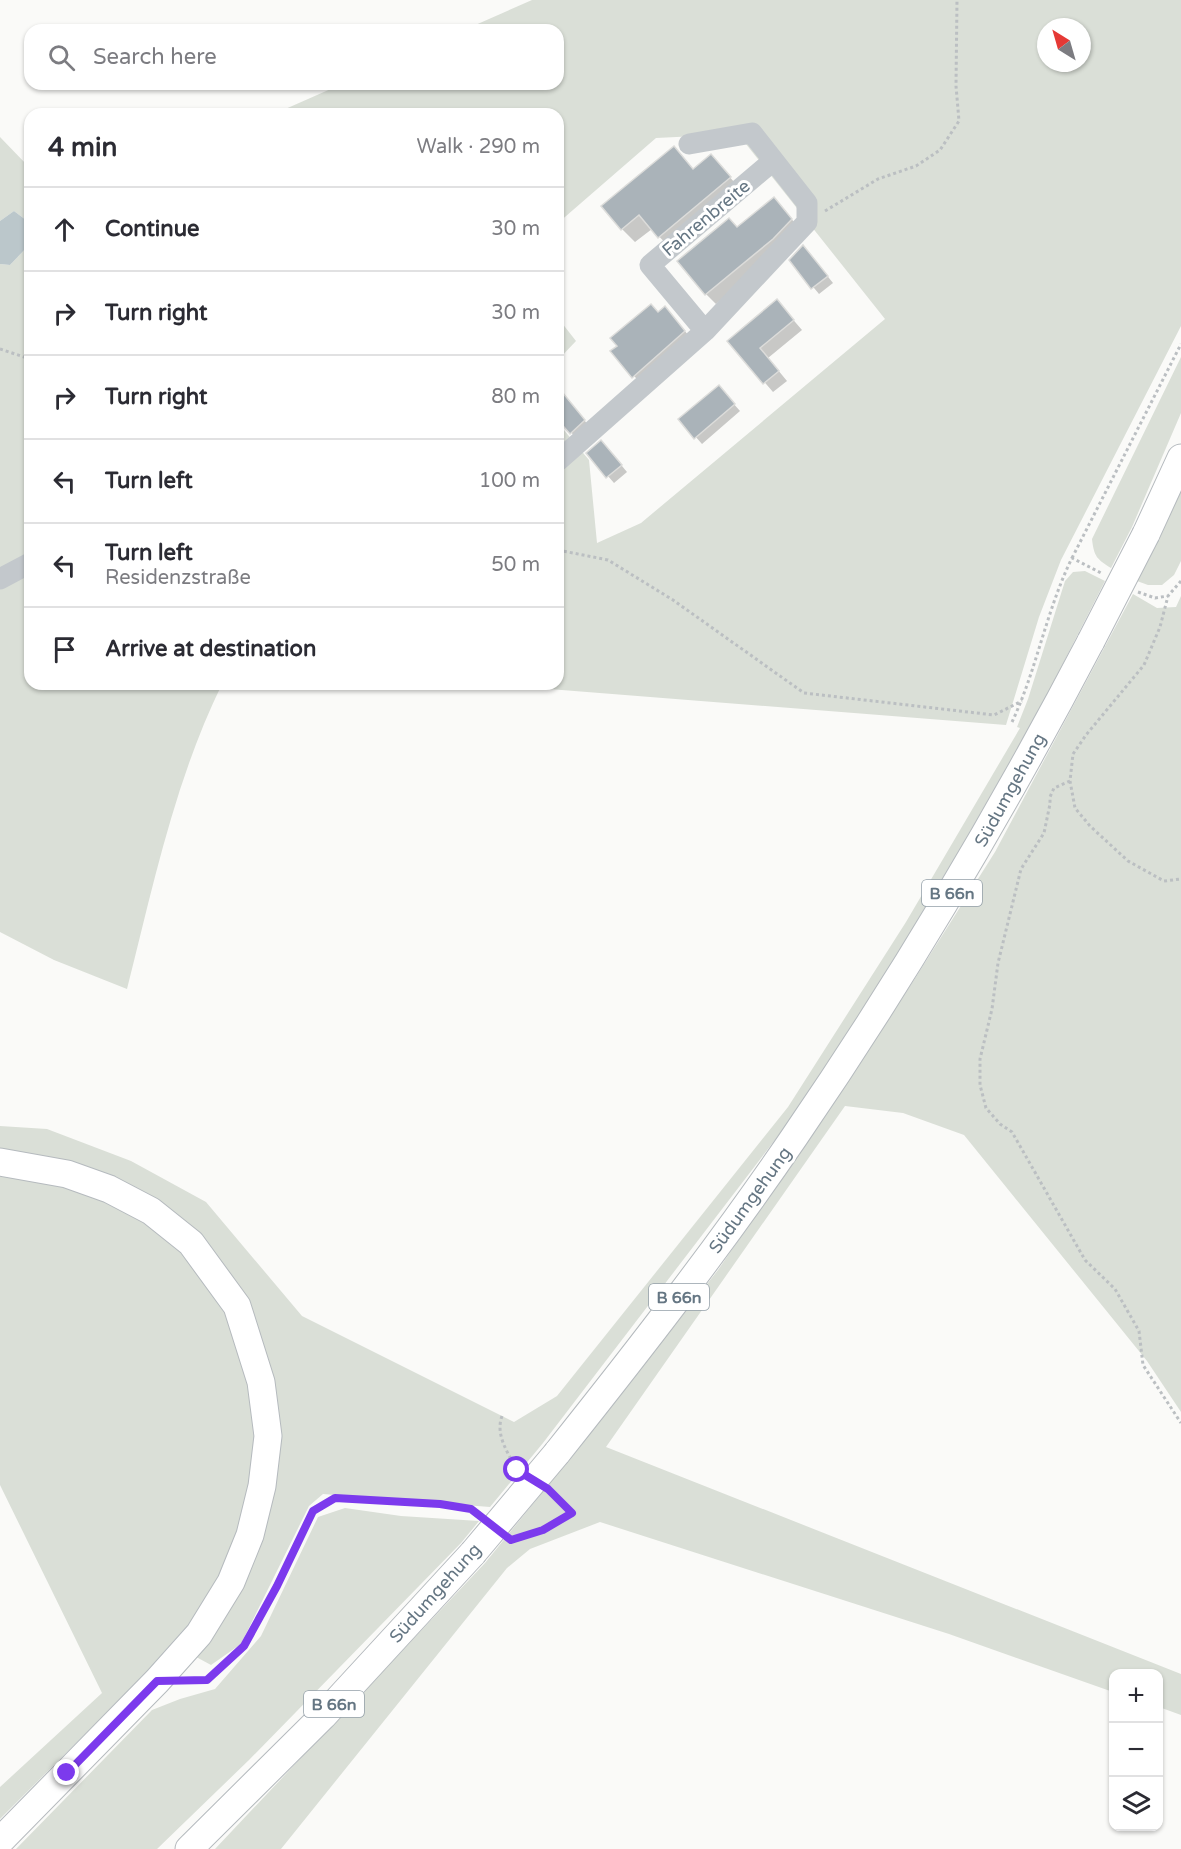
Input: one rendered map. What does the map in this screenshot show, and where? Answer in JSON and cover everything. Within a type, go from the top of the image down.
[{"type":"main road","name":"Südumgehung","points":[[189,1849],[323,1716],[473,1553],[557,1453],[649,1337],[795,1136],[945,904],[1043,733],[1146,534],[1181,458]]},
{"type":"main road","points":[[0,1162],[67,1174],[109,1189],[151,1210],[191,1243],[237,1306],[261,1382],[268,1436],[262,1486],[250,1535],[231,1582],[199,1634],[157,1681],[0,1841]]},
{"type":"lane","points":[[564,456],[705,332],[807,222],[807,203],[752,133],[689,144]]},
{"type":"lane","name":"Fahrenbreite","points":[[705,332],[650,265],[773,161]]},
{"type":"lane","points":[[0,579],[24,566]]},
{"type":"path","points":[[807,222],[878,179],[916,166],[940,150],[959,121],[956,86],[957,0]]},
{"type":"path","points":[[1012,722],[1022,701],[1059,584],[1181,344]]},
{"type":"path","points":[[0,349],[24,357]]},
{"type":"path","points":[[564,551],[609,560],[673,600],[804,693],[994,715],[1022,701]]},
{"type":"path","points":[[1072,558],[1107,576]]},
{"type":"path","points":[[1181,582],[1168,596],[1160,627],[1144,664],[1086,735],[1074,754],[1070,781],[1075,808],[1090,826],[1128,861],[1164,881],[1181,879]]},
{"type":"path","points":[[1134,590],[1155,598],[1168,596]]},
{"type":"path","points":[[1070,781],[1054,788],[1050,797],[1044,833],[1021,869],[980,1059],[981,1085],[986,1108],[1000,1124],[1012,1132],[1085,1260],[1115,1289],[1139,1331],[1143,1365],[1181,1423]]},
{"type":"path","points":[[502,1416],[499,1426],[501,1438],[517,1470],[525,1474]]},
{"type":"path","points":[[511,1540],[543,1530],[572,1513],[548,1489]]},
{"type":"path","points":[[157,1681],[207,1680],[244,1646],[277,1586],[313,1511],[335,1498],[440,1504],[471,1509],[479,1515]]},
{"type":"shaded area","points":[[532,0],[1181,0],[1181,326],[1061,560],[1039,617],[1006,725],[562,690],[564,690],[564,430],[589,460],[597,543],[641,523],[885,319],[738,134],[656,138],[564,218],[564,108],[288,108],[328,90],[564,90],[564,24],[478,24]]},
{"type":"shaded area","points":[[0,137],[24,162],[24,218],[14,211],[0,221]]},
{"type":"shaded area","points":[[14,211],[24,218],[24,250],[10,265],[0,264],[0,221]]},
{"type":"shaded area","points":[[24,250],[24,690],[219,690],[205,720],[178,796],[127,989],[54,960],[0,932],[0,264],[10,265]]},
{"type":"shaded area","points":[[564,326],[576,341],[564,354]]},
{"type":"shaded area","points":[[1181,357],[1181,413],[1132,527],[1111,568],[1097,557],[1092,539]]},
{"type":"shaded area","points":[[1181,490],[1181,561],[1174,575],[1162,585],[1148,585],[1137,581]]},
{"type":"shaded area","points":[[1085,571],[1105,581],[1019,750],[891,967],[794,1115],[543,1443],[490,1507],[323,1494],[309,1506],[241,1644],[211,1665],[174,1645],[0,1819],[0,1787],[102,1693],[0,1485],[0,1126],[47,1129],[131,1161],[206,1202],[302,1316],[514,1422],[557,1396],[788,1107],[906,922],[1020,728],[1017,727],[1065,581],[1073,572]]},
{"type":"shaded area","points":[[1133,594],[1157,608],[1176,607],[1181,596],[1181,1412],[1147,1361],[964,1135],[903,1113],[845,1106],[606,1447],[1181,1674],[1181,1715],[1163,1708],[1163,1669],[1109,1669],[1109,1691],[949,1634],[600,1522],[530,1549],[507,1568],[281,1849],[215,1849],[485,1563],[718,1270],[914,980],[995,852]]},
{"type":"shaded area","points":[[345,1508],[401,1516],[479,1521],[461,1543],[249,1760],[157,1849],[16,1849],[152,1710],[215,1689],[261,1636],[318,1517]]},
{"type":"building","points":[[674,146],[693,169],[711,154],[731,177],[658,238],[639,215],[621,230],[601,206]]},
{"type":"building","points":[[774,197],[792,219],[773,239],[705,295],[677,261],[729,218],[737,227]]},
{"type":"building","points":[[803,245],[828,276],[811,289],[789,260]]},
{"type":"building","points":[[777,299],[794,320],[760,348],[779,371],[763,384],[727,341]]},
{"type":"building","points":[[651,304],[658,312],[665,306],[685,331],[632,378],[610,351],[617,346],[610,338]]},
{"type":"building","points":[[719,385],[735,404],[694,439],[678,419]]},
{"type":"building","points":[[564,394],[585,420],[570,434],[564,427]]},
{"type":"building","points":[[601,440],[622,465],[606,478],[586,453]]},
{"type":"route","points":[[67,1773],[157,1681],[207,1680],[244,1646],[277,1586],[313,1511],[335,1498],[440,1504],[471,1509],[511,1540],[543,1530],[572,1513],[548,1489],[517,1470]]}]
